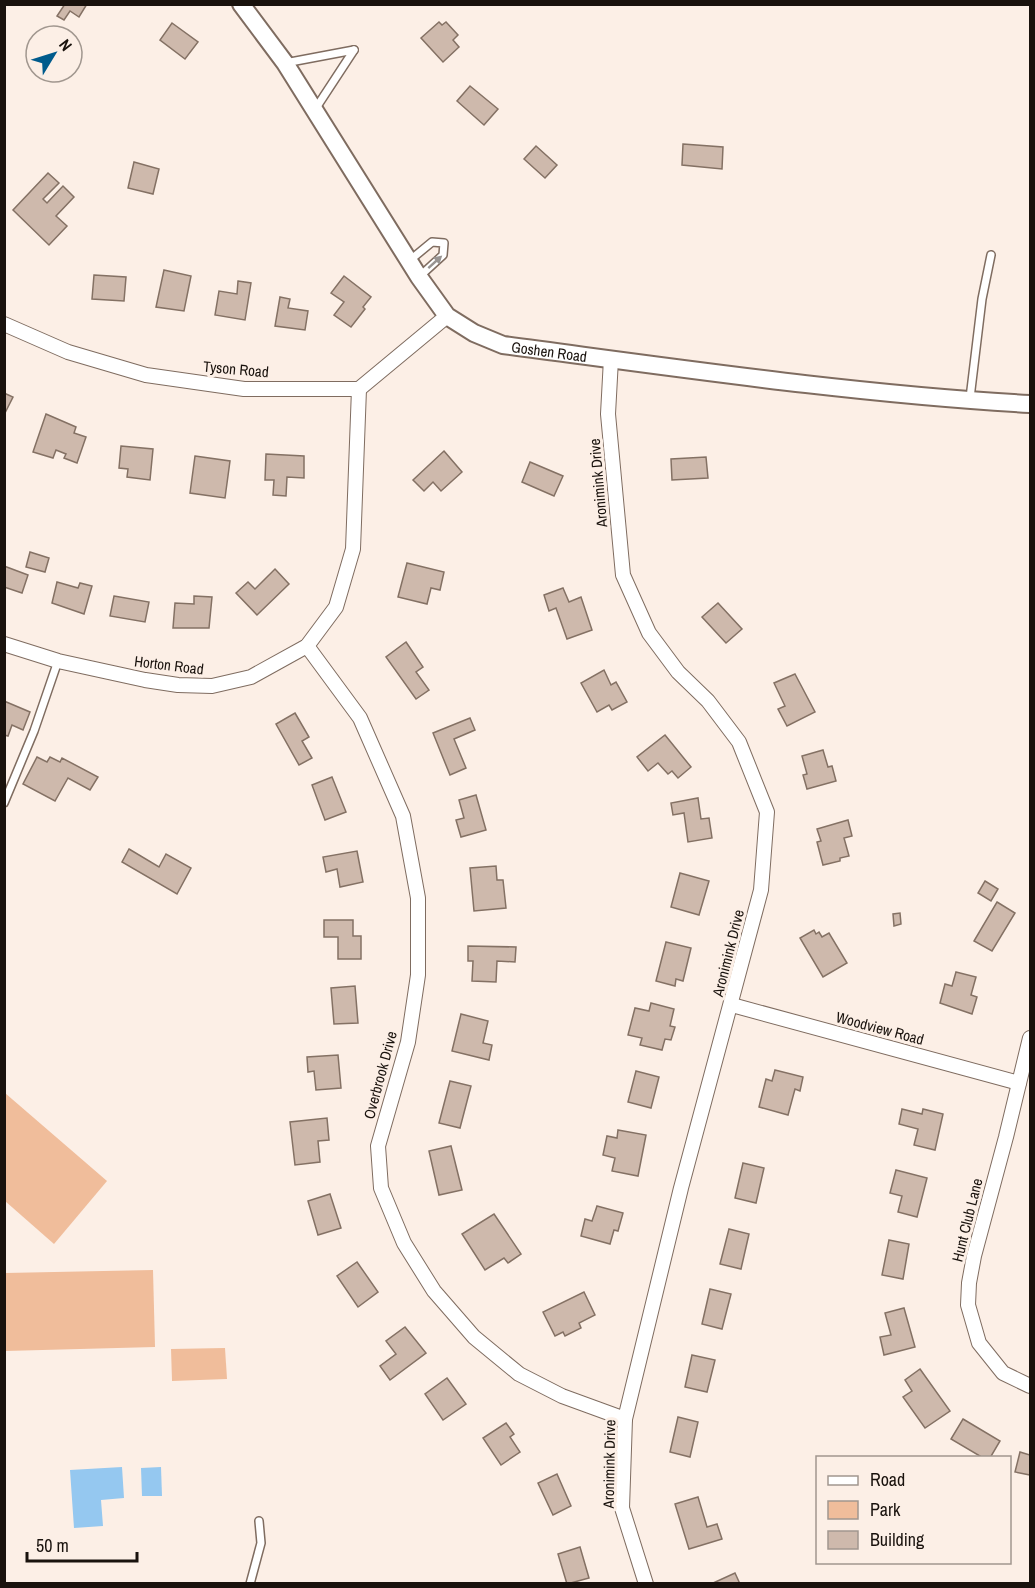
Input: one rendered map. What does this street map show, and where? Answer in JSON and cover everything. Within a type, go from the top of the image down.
[{"type":"street","name":"Goshen Road","points":[[241,4],[285,63],[419,278],[447,316],[474,333],[503,345],[793,383],[970,401],[1030,404]]},
{"type":"street","points":[[359,389],[447,316]]},
{"type":"street","name":"Tyson Road","points":[[4,324],[68,352],[146,375],[244,389],[359,389]]},
{"type":"street","name":"Aronimink Drive","points":[[610,358],[608,414],[623,575],[649,633],[678,672],[708,701],[739,742],[767,812],[761,890],[732,1005],[681,1188],[625,1419],[622,1508],[646,1584]]},
{"type":"street","name":"Horton Road","points":[[4,644],[58,661],[145,680],[178,685],[212,686],[251,677],[307,646],[336,607],[353,549],[359,389]]},
{"type":"street","name":"Overbrook Drive","points":[[307,646],[360,718],[403,816],[418,898],[418,975],[408,1042],[378,1146],[381,1188],[410,1253],[434,1291],[474,1337],[519,1374],[562,1396],[625,1419]]},
{"type":"street","name":"Woodview Road","points":[[732,1005],[1019,1083]]},
{"type":"street","name":"Hunt Club Lane","points":[[1030,1038],[974,1256],[968,1305],[979,1343],[1003,1373],[1030,1386]]},
{"type":"lane","points":[[285,63],[354,50],[315,110]]},
{"type":"lane","points":[[409,261],[432,242],[444,243],[443,255],[419,278]]},
{"type":"lane","points":[[970,401],[982,298],[991,255]]},
{"type":"lane","points":[[4,803],[34,731],[58,661]]},
{"type":"lane","points":[[250,1584],[261,1543],[259,1521]]},
{"type":"green space","points":[[5,1093],[107,1181],[54,1244],[5,1201]]},
{"type":"green space","points":[[153,1270],[155,1347],[5,1351],[5,1273]]},
{"type":"green space","points":[[225,1348],[227,1379],[172,1381],[171,1349]]},
{"type":"water","points":[[122,1467],[124,1498],[101,1500],[103,1526],[74,1528],[70,1470]]},
{"type":"water","points":[[161,1467],[162,1496],[142,1496],[141,1468]]},
{"type":"building","points":[[65,4],[87,4],[79,17],[70,11],[64,20],[57,16]]},
{"type":"building","points":[[439,22],[442,25],[446,22],[458,35],[453,40],[459,47],[443,62],[421,38]]},
{"type":"building","points":[[172,23],[198,42],[185,59],[160,40]]},
{"type":"building","points":[[470,86],[498,109],[484,125],[457,101]]},
{"type":"building","points":[[683,144],[723,147],[722,169],[682,165]]},
{"type":"building","points":[[536,146],[557,165],[545,178],[524,159]]},
{"type":"building","points":[[134,162],[159,169],[153,194],[128,188]]},
{"type":"building","points":[[48,173],[59,183],[43,199],[47,203],[63,186],[74,197],[56,216],[67,226],[49,245],[13,210]]},
{"type":"building","points":[[164,270],[191,276],[184,311],[156,307]]},
{"type":"building","points":[[94,275],[126,277],[124,301],[92,299]]},
{"type":"building","points":[[344,276],[371,297],[351,327],[334,315],[344,302],[331,293]]},
{"type":"building","points":[[238,281],[251,283],[245,320],[215,315],[219,291],[237,294]]},
{"type":"building","points":[[280,297],[290,299],[288,308],[308,311],[305,330],[275,326]]},
{"type":"building","points":[[4,393],[13,397],[4,415]]},
{"type":"building","points":[[46,414],[76,427],[74,433],[86,437],[77,463],[64,458],[66,454],[56,450],[53,458],[33,452]]},
{"type":"building","points":[[121,446],[153,449],[150,480],[127,477],[128,469],[119,468]]},
{"type":"building","points":[[444,451],[462,472],[441,491],[433,482],[424,491],[413,480]]},
{"type":"building","points":[[266,454],[304,456],[304,478],[287,477],[286,496],[273,495],[274,480],[265,480]]},
{"type":"building","points":[[195,456],[230,461],[225,498],[190,493]]},
{"type":"building","points":[[706,457],[708,478],[672,480],[671,459]]},
{"type":"building","points":[[530,462],[563,476],[554,496],[522,482]]},
{"type":"building","points":[[30,552],[49,558],[45,572],[26,567]]},
{"type":"building","points":[[407,563],[444,572],[440,590],[431,588],[427,604],[398,597]]},
{"type":"building","points":[[4,566],[28,575],[22,593],[4,587]]},
{"type":"building","points":[[275,569],[289,584],[257,615],[236,593],[248,582],[255,589]]},
{"type":"building","points":[[57,582],[78,588],[80,583],[92,586],[84,614],[52,603]]},
{"type":"building","points":[[563,588],[569,602],[581,597],[592,630],[567,639],[556,608],[549,611],[544,595]]},
{"type":"building","points":[[114,596],[149,602],[145,622],[110,616]]},
{"type":"building","points":[[194,596],[212,597],[209,628],[173,628],[175,603],[194,604]]},
{"type":"building","points":[[718,603],[742,629],[726,643],[702,617]]},
{"type":"building","points":[[406,642],[423,667],[416,672],[429,690],[416,699],[386,657]]},
{"type":"building","points":[[604,670],[611,685],[616,682],[627,702],[612,710],[609,705],[597,712],[581,683]]},
{"type":"building","points":[[795,674],[815,712],[787,726],[778,709],[785,706],[774,683]]},
{"type":"building","points":[[4,701],[30,712],[23,730],[12,725],[8,736],[4,735]]},
{"type":"building","points":[[295,713],[309,737],[302,741],[312,758],[299,765],[276,724]]},
{"type":"building","points":[[470,718],[475,730],[454,739],[466,768],[450,775],[433,733]]},
{"type":"building","points":[[665,735],[691,767],[678,778],[672,771],[668,774],[658,763],[648,771],[637,757]]},
{"type":"building","points":[[823,750],[828,767],[832,766],[836,781],[807,789],[803,775],[807,774],[802,756]]},
{"type":"building","points":[[37,757],[47,762],[50,757],[60,762],[62,758],[98,777],[90,790],[68,778],[55,801],[23,784]]},
{"type":"building","points":[[332,777],[346,812],[325,820],[312,785]]},
{"type":"building","points":[[476,795],[486,830],[461,837],[456,820],[464,818],[459,800]]},
{"type":"building","points":[[698,798],[701,819],[709,818],[712,838],[688,842],[684,813],[673,815],[671,803]]},
{"type":"building","points":[[848,820],[852,836],[844,838],[849,856],[823,865],[817,842],[821,841],[817,829]]},
{"type":"building","points":[[129,849],[159,867],[166,854],[191,868],[177,894],[122,862]]},
{"type":"building","points":[[357,851],[363,882],[340,887],[337,869],[326,872],[323,857]]},
{"type":"building","points":[[496,866],[497,880],[503,880],[506,908],[474,911],[470,868]]},
{"type":"building","points":[[680,873],[709,881],[699,915],[671,907]]},
{"type":"building","points":[[985,881],[998,889],[991,901],[978,893]]},
{"type":"building","points":[[997,902],[1015,913],[992,951],[974,941]]},
{"type":"building","points":[[900,913],[901,924],[894,926],[893,914]]},
{"type":"building","points":[[324,920],[353,920],[353,936],[361,936],[361,959],[338,959],[338,937],[324,937]]},
{"type":"building","points":[[814,930],[822,937],[829,933],[847,963],[823,977],[800,938]]},
{"type":"building","points":[[666,942],[691,948],[683,981],[676,979],[675,986],[656,981]]},
{"type":"building","points":[[468,946],[516,947],[515,962],[497,961],[496,982],[472,981],[473,961],[468,961]]},
{"type":"building","points":[[956,972],[976,977],[971,995],[977,997],[972,1014],[940,1003],[945,984],[952,986]]},
{"type":"building","points":[[355,986],[358,1023],[334,1024],[331,988]]},
{"type":"building","points":[[651,1003],[674,1009],[670,1026],[675,1027],[671,1040],[665,1039],[662,1050],[640,1045],[642,1038],[628,1035],[635,1008],[649,1011]]},
{"type":"building","points":[[461,1014],[488,1021],[483,1043],[492,1045],[489,1060],[452,1051]]},
{"type":"building","points":[[338,1055],[341,1088],[316,1090],[314,1071],[308,1072],[307,1057]]},
{"type":"building","points":[[775,1070],[803,1077],[800,1091],[795,1089],[788,1115],[759,1107],[766,1079],[772,1081]]},
{"type":"building","points":[[636,1071],[659,1077],[651,1108],[628,1102]]},
{"type":"building","points":[[450,1081],[471,1086],[460,1128],[439,1123]]},
{"type":"building","points":[[902,1109],[922,1114],[923,1109],[943,1114],[935,1150],[914,1145],[918,1129],[899,1124]]},
{"type":"building","points":[[327,1118],[329,1140],[318,1141],[320,1162],[295,1165],[290,1122]]},
{"type":"building","points":[[618,1130],[646,1135],[638,1176],[612,1171],[615,1158],[603,1155],[607,1136],[617,1138]]},
{"type":"building","points":[[451,1146],[462,1190],[439,1195],[429,1151]]},
{"type":"building","points":[[743,1163],[764,1168],[756,1203],[735,1198]]},
{"type":"building","points":[[896,1170],[927,1178],[917,1217],[898,1212],[902,1196],[890,1193]]},
{"type":"building","points":[[330,1194],[341,1228],[318,1235],[308,1201]]},
{"type":"building","points":[[597,1206],[623,1213],[618,1231],[614,1230],[610,1244],[581,1236],[585,1219],[592,1221]]},
{"type":"building","points":[[494,1214],[521,1254],[508,1263],[504,1258],[485,1270],[462,1234]]},
{"type":"building","points":[[729,1229],[749,1234],[741,1269],[720,1264]]},
{"type":"building","points":[[889,1240],[909,1244],[903,1279],[882,1275]]},
{"type":"building","points":[[357,1262],[378,1292],[358,1307],[337,1276]]},
{"type":"building","points":[[710,1289],[731,1294],[722,1329],[702,1324]]},
{"type":"building","points":[[584,1292],[595,1315],[579,1323],[581,1328],[565,1336],[563,1332],[555,1336],[543,1312]]},
{"type":"building","points":[[904,1308],[915,1347],[884,1355],[880,1337],[891,1335],[885,1313]]},
{"type":"building","points":[[405,1327],[426,1353],[390,1380],[380,1366],[396,1354],[386,1341]]},
{"type":"building","points":[[692,1355],[715,1360],[707,1392],[685,1387]]},
{"type":"building","points":[[920,1369],[950,1411],[925,1428],[903,1397],[912,1391],[905,1380]]},
{"type":"building","points":[[447,1378],[466,1404],[443,1420],[425,1394]]},
{"type":"building","points":[[678,1417],[698,1422],[690,1457],[670,1452]]},
{"type":"building","points":[[963,1419],[1000,1441],[991,1456],[980,1456],[951,1439]]},
{"type":"building","points":[[506,1423],[514,1434],[510,1437],[520,1452],[501,1465],[483,1438]]},
{"type":"building","points":[[1020,1452],[1030,1455],[1030,1475],[1015,1472]]},
{"type":"building","points":[[557,1474],[571,1506],[553,1515],[538,1483]]},
{"type":"building","points":[[698,1497],[707,1527],[717,1524],[722,1539],[689,1549],[675,1504]]},
{"type":"building","points":[[580,1547],[589,1578],[567,1584],[558,1554]]},
{"type":"building","points":[[735,1573],[740,1584],[711,1584]]}]
